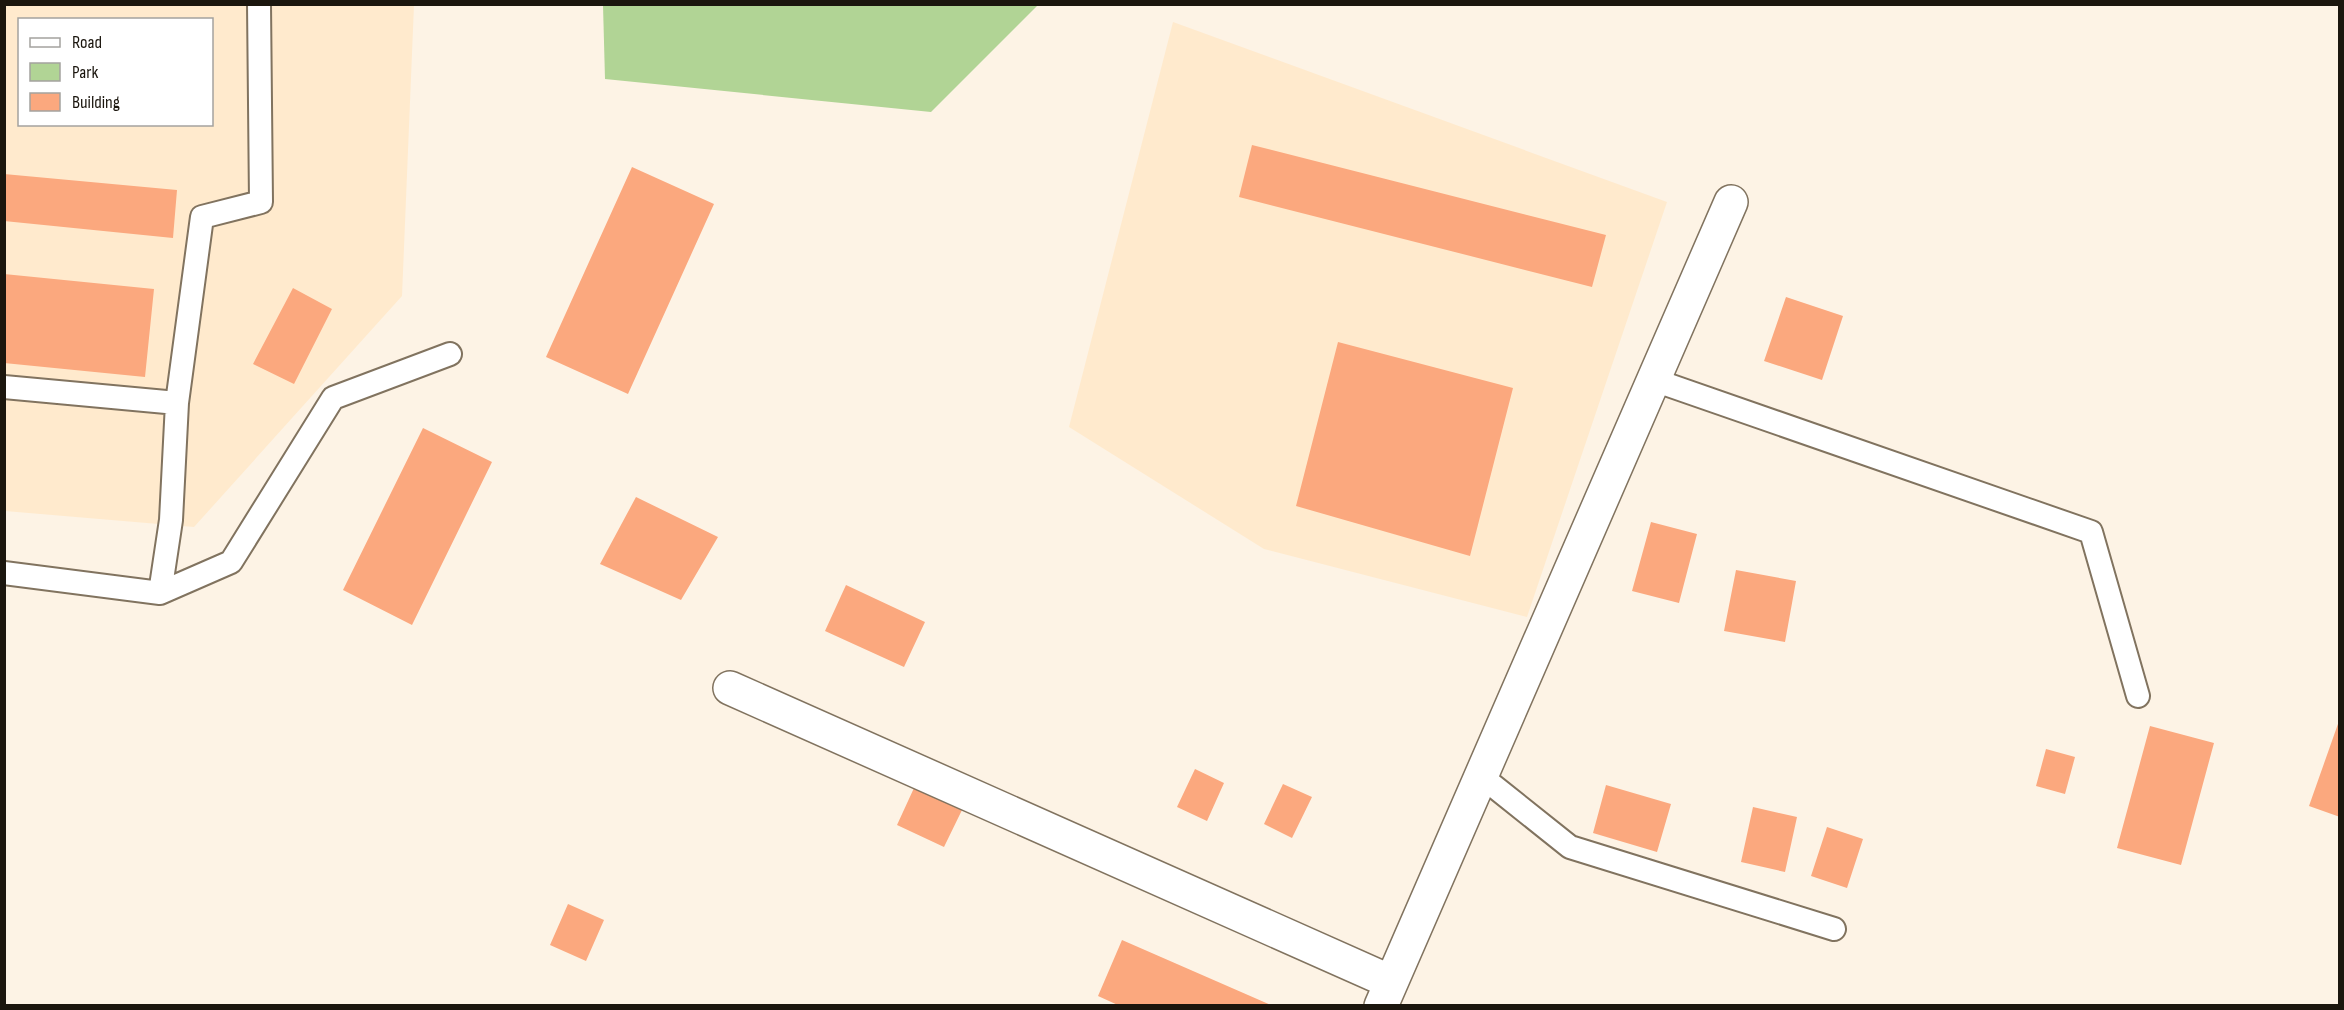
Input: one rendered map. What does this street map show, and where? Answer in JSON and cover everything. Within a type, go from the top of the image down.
[{"type":"street","points":[[730,688],[1386,993],[1731,202]]},
{"type":"lane","points":[[159,592],[171,520],[177,403],[202,217],[261,202],[260,4]]},
{"type":"lane","points":[[4,573],[159,592],[231,562],[333,398],[450,354]]},
{"type":"lane","points":[[1654,380],[2091,532],[2138,696]]},
{"type":"lane","points":[[4,387],[177,403]]},
{"type":"lane","points":[[1481,776],[1570,847],[1834,929]]},
{"type":"shaded area","points":[[4,5],[414,5],[402,296],[194,527],[5,511]]},
{"type":"shaded area","points":[[1173,22],[1667,202],[1527,617],[1264,549],[1069,427]]},
{"type":"green space","points":[[603,4],[1038,5],[931,112],[605,79]]},
{"type":"building","points":[[1252,145],[1606,235],[1592,287],[1239,197]]},
{"type":"building","points":[[632,167],[714,204],[628,394],[546,357]]},
{"type":"building","points":[[4,174],[177,190],[173,238],[4,221]]},
{"type":"building","points":[[4,274],[154,289],[145,377],[4,363]]},
{"type":"building","points":[[293,288],[332,309],[294,384],[253,364]]},
{"type":"building","points":[[1786,297],[1843,316],[1822,380],[1764,361]]},
{"type":"building","points":[[1338,342],[1513,388],[1470,556],[1296,506]]},
{"type":"building","points":[[423,428],[492,462],[412,625],[343,590]]},
{"type":"building","points":[[636,497],[718,537],[681,600],[600,564]]},
{"type":"building","points":[[1651,522],[1697,534],[1679,603],[1632,591]]},
{"type":"building","points":[[1736,570],[1796,581],[1785,642],[1724,631]]},
{"type":"building","points":[[846,585],[925,622],[904,667],[825,631]]},
{"type":"building","points":[[2340,721],[2340,817],[2309,806]]},
{"type":"building","points":[[2150,726],[2214,743],[2181,865],[2117,848]]},
{"type":"building","points":[[2046,749],[2075,757],[2065,794],[2036,786]]},
{"type":"building","points":[[1195,769],[1224,783],[1207,821],[1177,807]]},
{"type":"building","points":[[1283,784],[1312,797],[1292,838],[1264,824]]},
{"type":"building","points":[[1606,785],[1671,804],[1657,852],[1593,833]]},
{"type":"building","points":[[914,788],[962,810],[944,847],[897,825]]},
{"type":"building","points":[[1753,807],[1797,817],[1785,872],[1741,862]]},
{"type":"building","points":[[1827,827],[1863,839],[1847,888],[1811,876]]},
{"type":"building","points":[[568,904],[604,920],[586,961],[550,945]]},
{"type":"building","points":[[1122,940],[1273,1006],[1120,1006],[1098,996]]}]
